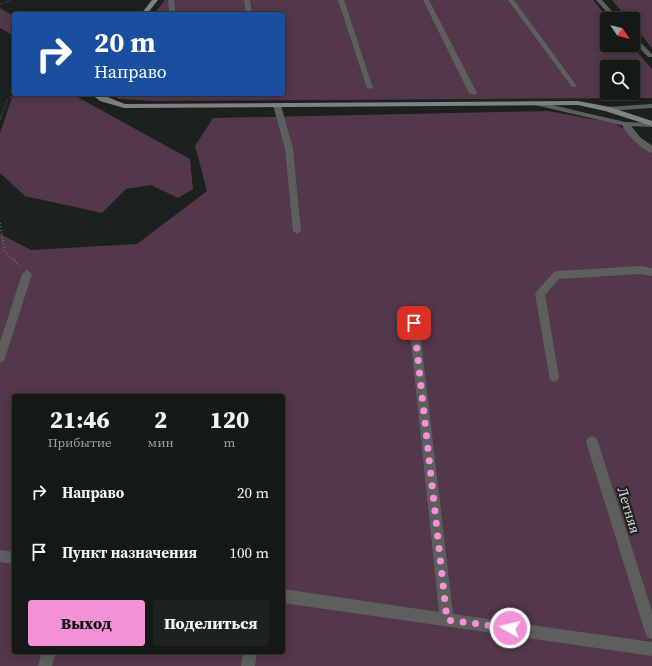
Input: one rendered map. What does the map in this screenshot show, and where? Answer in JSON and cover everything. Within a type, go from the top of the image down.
[{"type":"street","points":[[146,12],[155,0]]},
{"type":"street","points":[[171,0],[171,12]]},
{"type":"street","points":[[247,0],[249,12]]},
{"type":"street","points":[[341,0],[370,88]]},
{"type":"street","points":[[426,0],[472,93]]},
{"type":"street","points":[[511,0],[574,86]]},
{"type":"street","points":[[599,0],[610,12]]},
{"type":"street","points":[[640,45],[650,56]]},
{"type":"street","points":[[98,96],[103,100],[124,106],[578,103],[607,109],[652,124]]},
{"type":"street","points":[[538,104],[625,124],[652,124]]},
{"type":"street","points":[[276,105],[288,149],[297,230]]},
{"type":"street","points":[[607,109],[652,106]]},
{"type":"street","points":[[625,124],[637,139],[652,150]]},
{"type":"street","points":[[554,377],[540,294],[557,275],[641,270],[652,272]]},
{"type":"street","points":[[0,358],[27,274]]},
{"type":"street","points":[[414,323],[447,620]]},
{"type":"street","name":"Летняя","points":[[592,442],[652,632]]},
{"type":"street","points":[[0,556],[12,558]]},
{"type":"street","points":[[285,596],[652,649]]},
{"type":"street","points":[[45,666],[48,654]]},
{"type":"street","points":[[248,666],[250,654]]},
{"type":"path","points":[[0,4],[11,0]]},
{"type":"path","points":[[0,118],[7,101],[12,95]]},
{"type":"path","points":[[0,223],[5,252],[27,274]]},
{"type":"shaded area","points":[[165,0],[593,0],[603,12],[600,12],[600,52],[637,52],[652,69],[652,98],[640,98],[640,60],[600,60],[600,98],[155,101],[119,99],[114,96],[285,96],[285,12],[156,12]]},
{"type":"shaded area","points":[[612,0],[652,0],[652,48],[640,33],[640,12],[622,12]]},
{"type":"shaded area","points":[[0,8],[12,15],[12,35],[0,28]]},
{"type":"shaded area","points":[[13,96],[76,96],[190,159],[193,189],[178,198],[151,185],[126,189],[102,213],[25,196],[0,173],[0,133]]},
{"type":"shaded area","points":[[548,111],[614,123],[652,145],[652,666],[0,666],[0,234],[31,250],[137,244],[207,191],[195,146],[213,118]]},
{"type":"route","points":[[414,323],[447,620],[510,628]]}]
